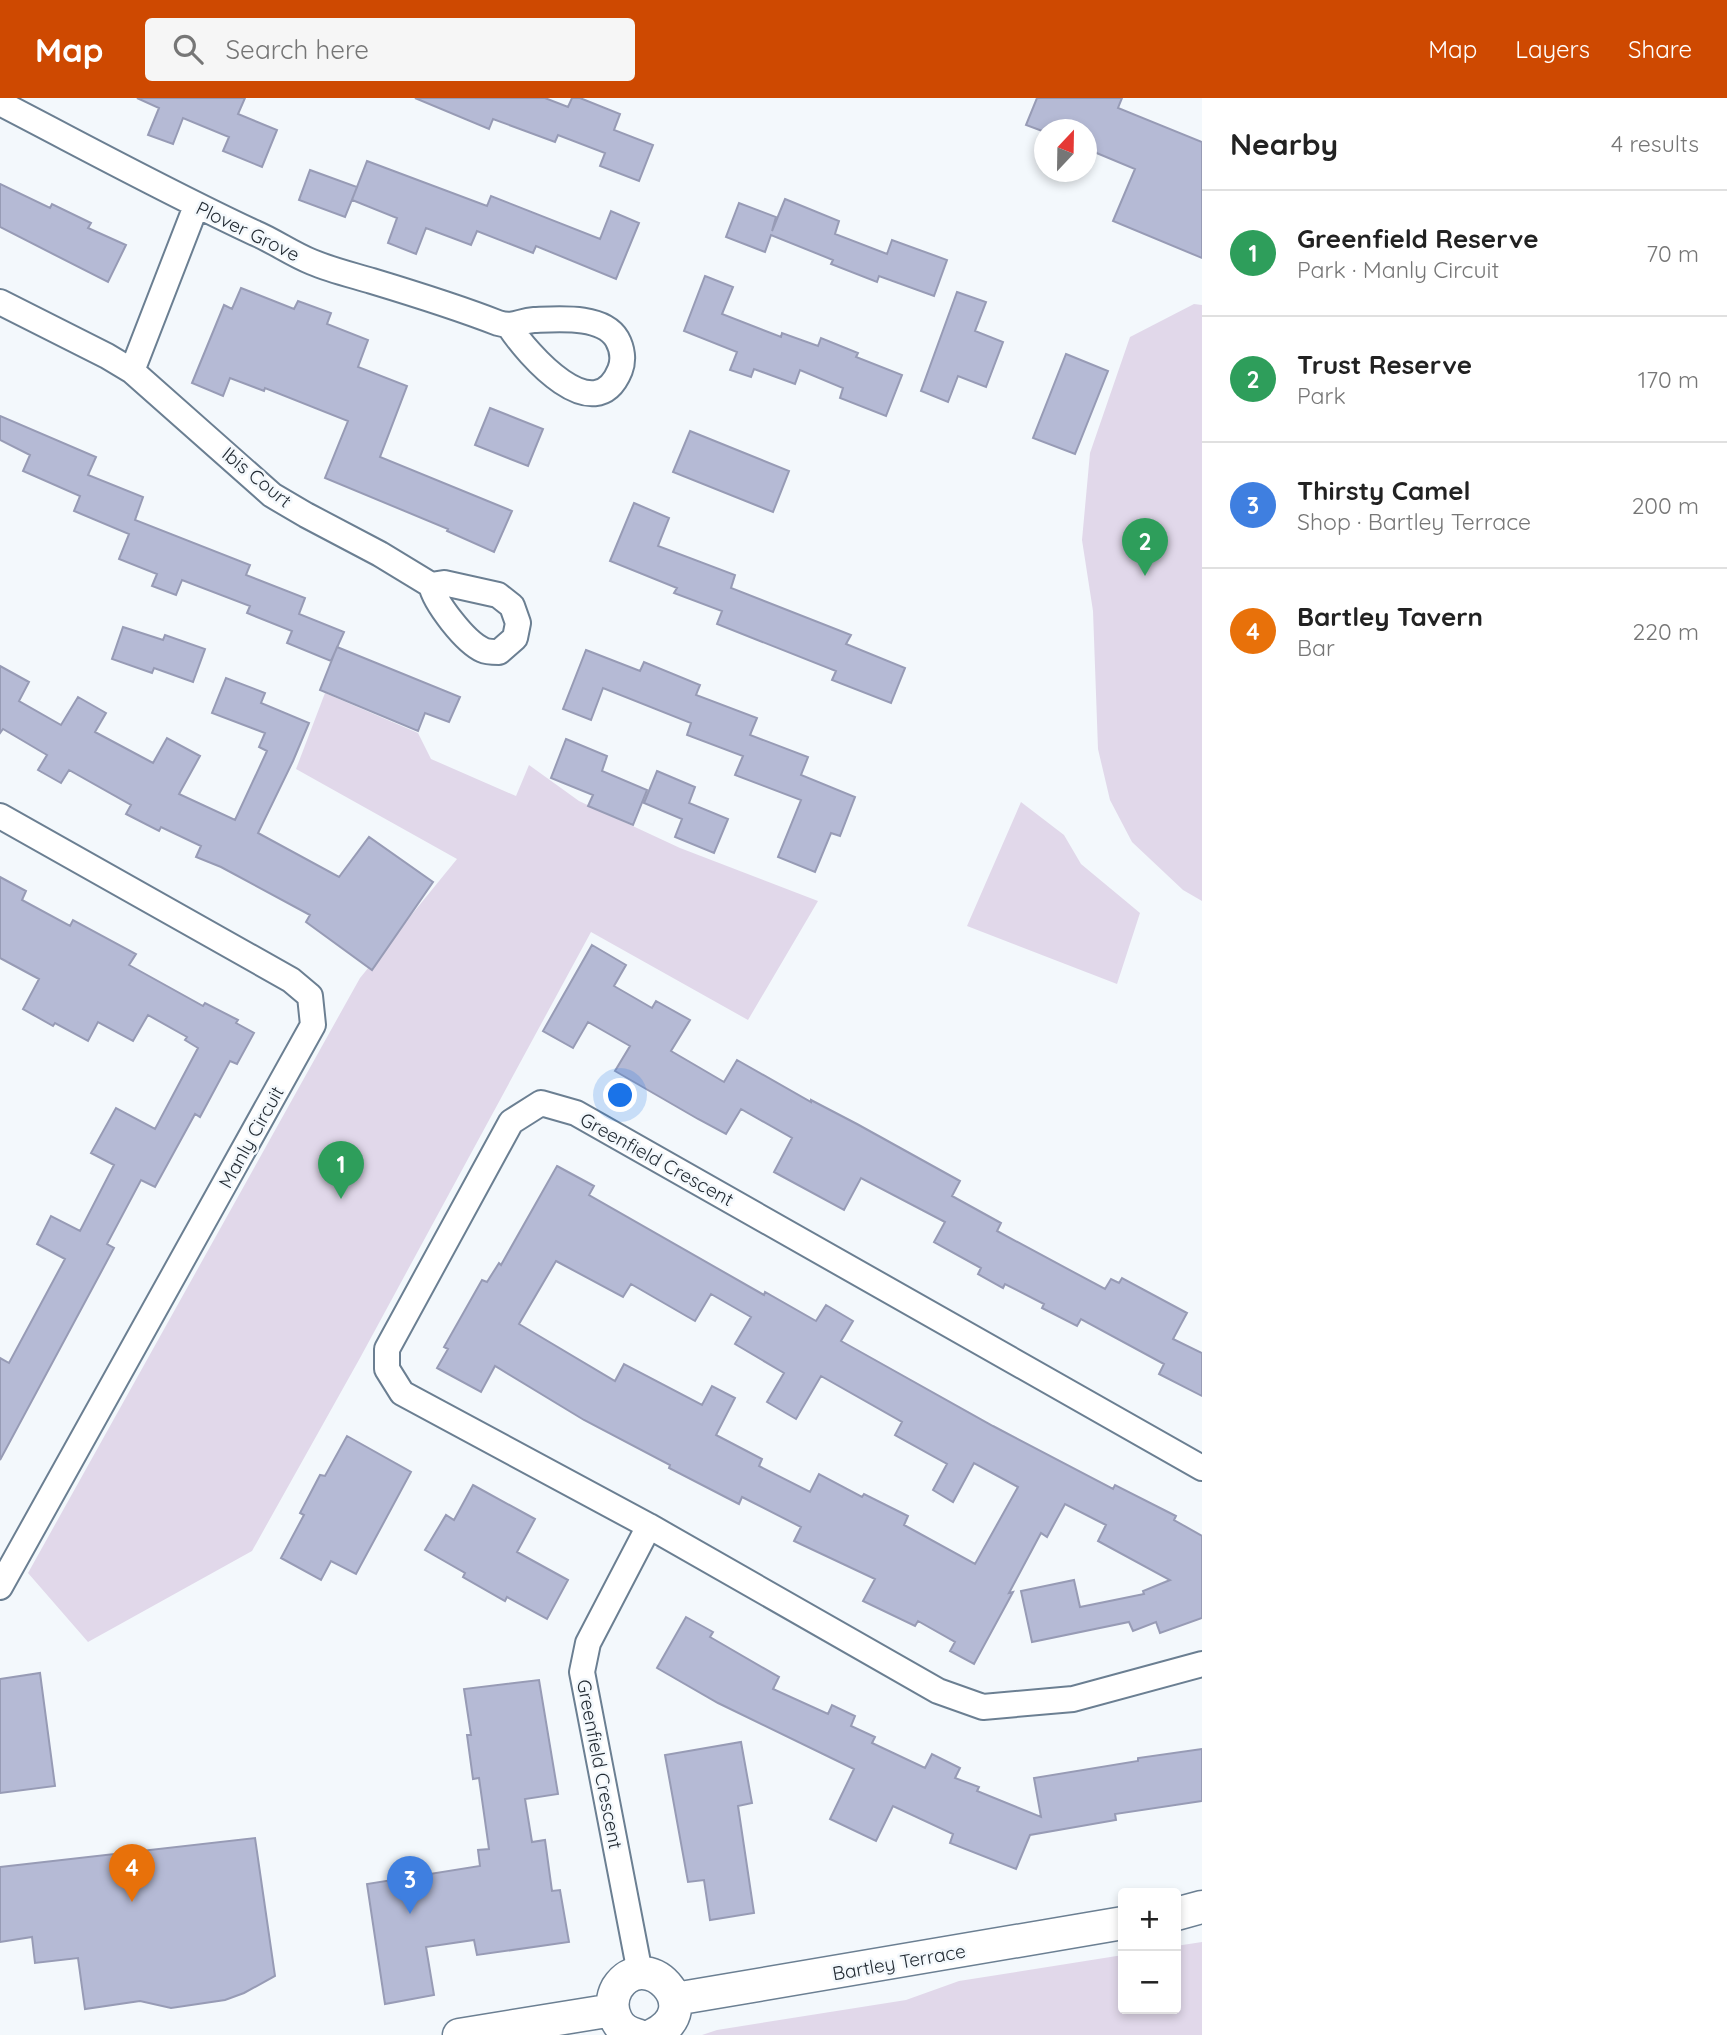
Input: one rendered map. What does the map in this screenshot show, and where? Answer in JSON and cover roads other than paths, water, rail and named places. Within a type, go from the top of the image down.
[{"type":"street","name":"Plover Grove","points":[[0,103],[196,206],[259,234],[311,262],[509,326]]},
{"type":"street","points":[[132,371],[196,206]]},
{"type":"street","name":"Ibis Court","points":[[0,302],[132,371],[272,495],[431,585]]},
{"type":"street","name":"Manly Circuit","points":[[0,816],[292,980],[310,996],[313,1025],[0,1587]]},
{"type":"street","name":"Greenfield Crescent","points":[[1202,1468],[576,1113],[541,1103],[511,1122],[387,1349],[387,1369],[401,1393],[649,1526],[939,1691],[983,1707],[1073,1699],[1202,1664]]},
{"type":"street","name":"Greenfield Crescent","points":[[640,1973],[582,1672],[588,1643],[649,1526]]},
{"type":"street","points":[[1181,1913],[1202,1907]]},
{"type":"street","name":"Bartley Terrace","points":[[675,1999],[1118,1924]]},
{"type":"street","points":[[637,2035],[622,2028],[613,2010],[616,1990],[622,1982],[640,1973],[660,1978],[668,1984],[675,1999],[674,2014],[669,2024],[653,2035]]},
{"type":"street","points":[[459,2035],[613,2010]]},
{"type":"place","name":"Trust Reserve","points":[[1145,576]]},
{"type":"place","name":"Greenfield Reserve","points":[[341,1199]]},
{"type":"place","name":"Bartley Tavern","points":[[132,1902]]},
{"type":"place","name":"Thirsty Camel","points":[[410,1914]]}]
